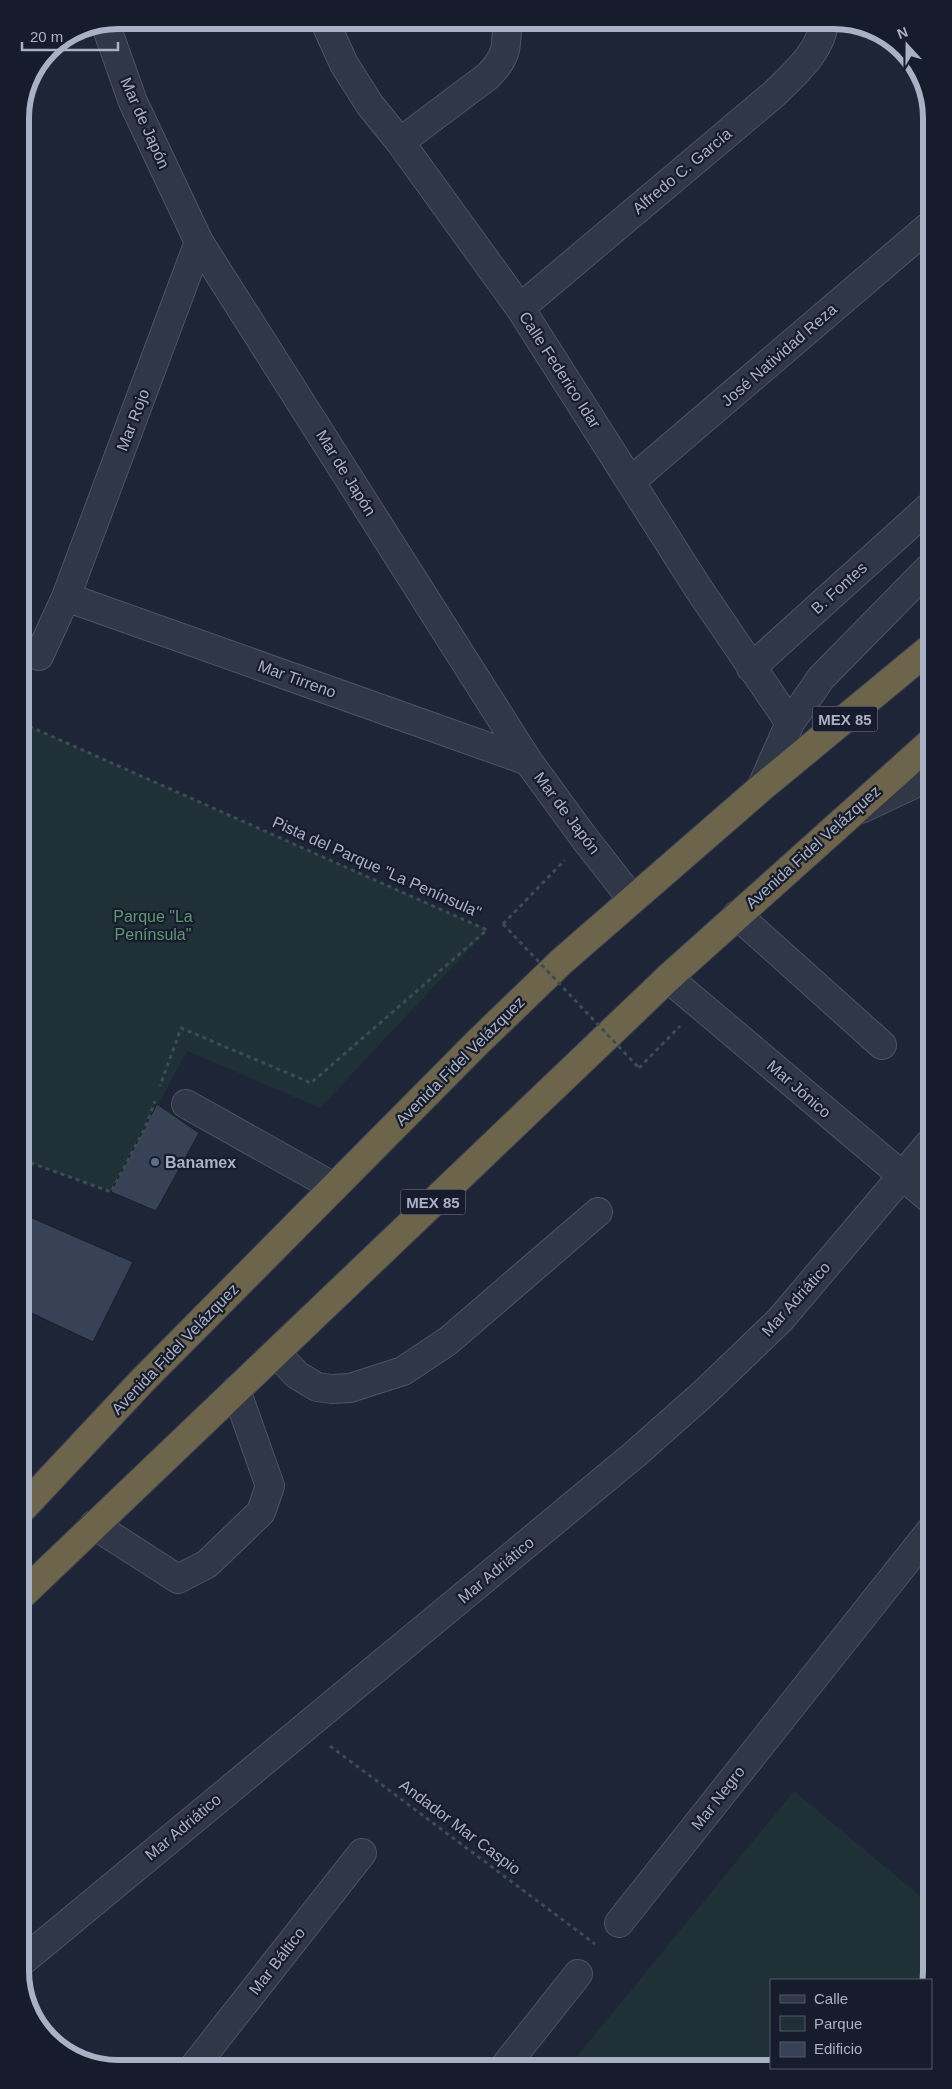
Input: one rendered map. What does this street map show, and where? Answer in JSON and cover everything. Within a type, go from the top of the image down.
[{"type":"highway","name":"Avenida Fidel Velázquez","points":[[29,1502],[142,1381],[555,968],[632,898],[923,654]]},
{"type":"highway","name":"Avenida Fidel Velázquez","points":[[29,1588],[668,978],[923,748]]},
{"type":"street","name":"Mar de Japón","points":[[107,29],[133,102],[199,242],[528,761],[585,839],[632,898]]},
{"type":"street","name":"Calle Federico Idar","points":[[328,29],[344,64],[370,105],[400,142],[520,308],[751,668],[790,724]]},
{"type":"street","points":[[400,142],[488,76],[499,65],[507,48],[507,29]]},
{"type":"street","name":"Alfredo C. García","points":[[520,308],[774,94],[796,72],[818,42],[822,29]]},
{"type":"street","name":"José Natividad Reza","points":[[631,481],[923,231]]},
{"type":"street","name":"Mar Rojo","points":[[39,656],[66,597],[199,242]]},
{"type":"street","name":"B. Fontes","points":[[751,668],[923,513]]},
{"type":"street","points":[[761,788],[790,724],[821,678],[923,575]]},
{"type":"street","name":"Mar Tirreno","points":[[66,597],[528,761]]},
{"type":"street","points":[[846,816],[923,780]]},
{"type":"street","points":[[737,915],[882,1045]]},
{"type":"street","name":"Mar Jónico","points":[[668,978],[923,1194]]},
{"type":"street","points":[[186,1104],[334,1187]]},
{"type":"street","name":"Mar Adriático","points":[[29,1956],[634,1455],[704,1393],[780,1320],[923,1152]]},
{"type":"street","points":[[276,1353],[297,1375],[317,1387],[332,1389],[350,1388],[380,1380],[403,1371],[448,1341],[598,1212]]},
{"type":"street","points":[[94,1524],[178,1579],[207,1564],[261,1512],[270,1486],[236,1390]]},
{"type":"street","name":"Mar Negro","points":[[619,1923],[923,1540]]},
{"type":"street","name":"Mar Báltico","points":[[199,2060],[362,1853]]},
{"type":"street","points":[[510,2060],[578,1974]]},
{"type":"path","name":"Pista del Parque \"La Península\"","points":[[29,726],[487,930],[311,1083],[181,1028],[145,1128],[111,1192],[29,1162]]},
{"type":"path","points":[[585,839],[503,924],[639,1068],[687,1020]]},
{"type":"path","name":"Andador Mar Caspio","points":[[306,1727],[600,1947],[619,1923]]},
{"type":"green space","name":"Parque \"La Península\"","points":[[29,726],[487,930],[320,1108],[187,1051],[111,1192],[29,1162]]},
{"type":"green space","points":[[794,1791],[923,1898],[922,1979],[770,1979],[770,2060],[574,2060]]},
{"type":"building","name":"Banamex","points":[[157,1104],[199,1133],[156,1211],[111,1192]]},
{"type":"building","points":[[29,1217],[133,1262],[93,1342],[29,1312]]},
{"type":"place","name":"Banamex","points":[[155,1162]]}]
